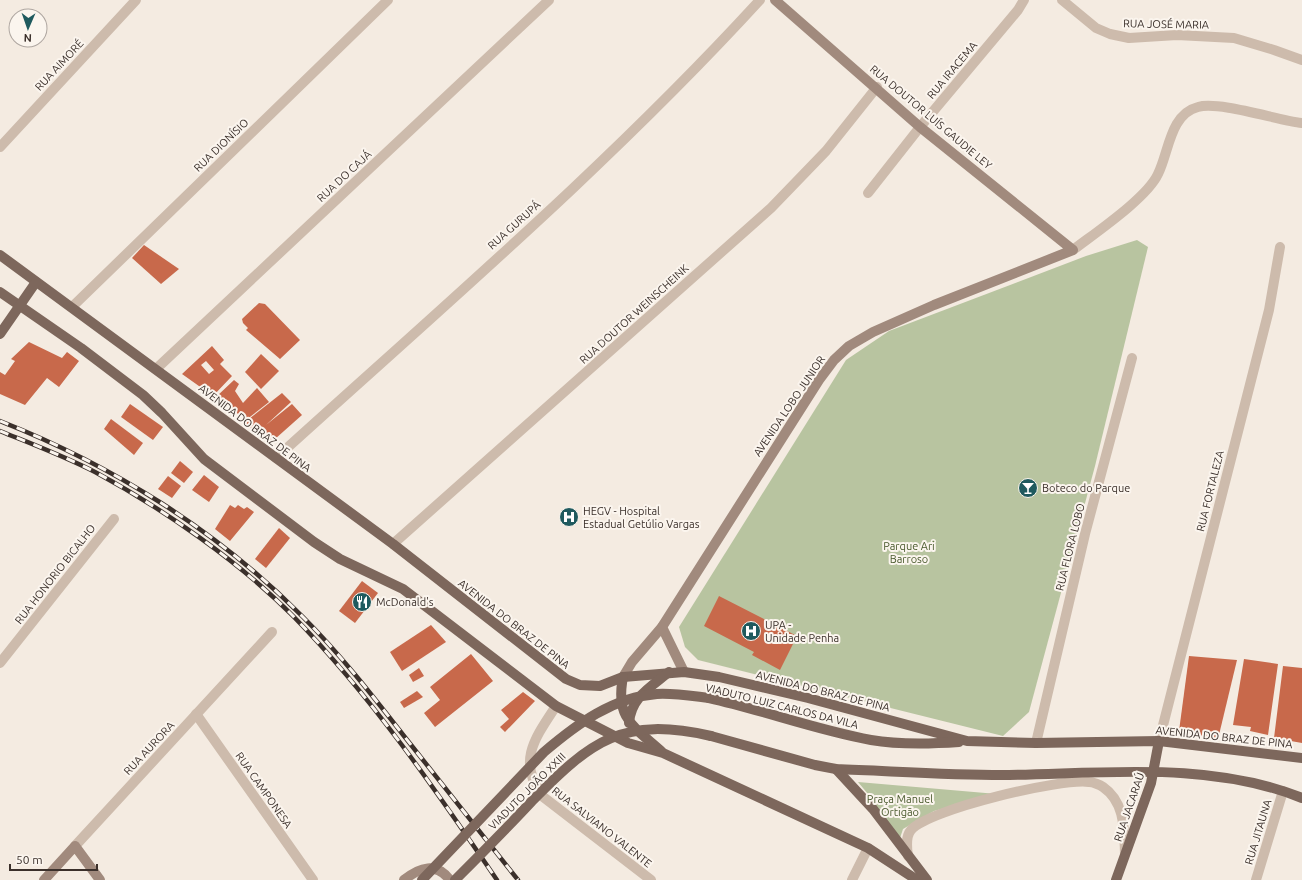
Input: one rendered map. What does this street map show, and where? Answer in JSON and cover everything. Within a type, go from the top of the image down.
[{"type":"main road","name":"AVENIDA DO BRAZ DE PINA","points":[[0,254],[393,544],[566,679],[591,686],[600,686],[623,677],[684,672],[719,677],[808,698],[967,741],[1036,743],[1159,741],[1302,758]]},
{"type":"main road","points":[[0,334],[36,282]]},
{"type":"main road","points":[[0,292],[81,348],[144,395],[204,459],[314,542],[340,559],[403,589],[556,706],[628,743],[663,753],[868,848],[917,880]]},
{"type":"main road","points":[[629,723],[630,712],[634,703],[670,672]]},
{"type":"main road","points":[[623,677],[621,699],[629,723],[663,753]]},
{"type":"main road","name":"VIADUTO LUIZ CARLOS DA VILA","points":[[422,880],[544,752],[560,738],[598,712],[629,700],[657,694],[709,698],[872,740],[907,744],[967,741]]},
{"type":"main road","name":"VIADUTO JOÃO XXIII","points":[[455,880],[563,770],[593,748],[610,738],[628,732],[649,729],[678,729],[711,736],[836,769]]},
{"type":"main road","name":"RUA JACARAÚ","points":[[1116,880],[1154,772],[1159,741]]},
{"type":"main road","points":[[836,769],[1001,775],[1154,772],[1213,777],[1283,791],[1302,798]]},
{"type":"main road","points":[[836,769],[873,809],[927,880]]},
{"type":"street","name":"RUA AIMORÉ","points":[[0,147],[136,0]]},
{"type":"street","name":"RUA DIONÍSIO","points":[[72,307],[388,0]]},
{"type":"street","name":"RUA DO CAJÁ","points":[[156,369],[549,0]]},
{"type":"street","name":"RUA GURUPÁ","points":[[276,458],[592,170],[710,54],[760,0]]},
{"type":"street","name":"RUA DOUTOR LUÍS GAUDIE LEY","points":[[775,0],[877,87],[920,127],[1073,250]]},
{"type":"street","name":"RUA IRACEMA","points":[[868,193],[920,127],[1018,10],[1024,0]]},
{"type":"street","name":"RUA JOSÉ MARIA","points":[[1062,0],[1096,28],[1110,34],[1130,38],[1177,35],[1234,38],[1302,60]]},
{"type":"street","name":"RUA DOUTOR WEINSCHEINK","points":[[393,544],[771,208],[826,151],[877,87]]},
{"type":"street","points":[[1073,250],[1140,197],[1152,184],[1158,174],[1179,119],[1186,111],[1199,106],[1214,106],[1302,123]]},
{"type":"street","name":"RUA FORTALEZA","points":[[1159,741],[1269,310],[1280,247]]},
{"type":"street","name":"AVENIDA LOBO JUNIOR","points":[[623,677],[632,662],[662,628],[819,380],[834,360],[849,346],[873,332],[934,305],[1073,250]]},
{"type":"street","name":"RUA FLORA LOBO","points":[[1036,743],[1085,534],[1132,358]]},
{"type":"street","name":"RUA HONORIO BICALHO","points":[[0,663],[114,519]]},
{"type":"street","points":[[662,628],[684,672]]},
{"type":"street","name":"RUA AURORA","points":[[44,880],[272,632]]},
{"type":"street","name":"RUA SALVIANO VALENTE","points":[[556,706],[532,746],[529,759],[530,772],[534,785],[542,796],[651,880]]},
{"type":"street","name":"RUA CAMPONESA","points":[[196,714],[313,880]]},
{"type":"street","points":[[908,856],[907,843],[911,830],[931,818],[999,796],[1054,786],[1089,782],[1102,786],[1112,795],[1121,809],[1125,854]]},
{"type":"street","name":"RUA JITAUNA","points":[[1256,880],[1283,791]]},
{"type":"street","points":[[75,846],[100,880]]},
{"type":"street","points":[[852,880],[868,848]]},
{"type":"street","points":[[404,880],[412,874],[424,869],[434,868],[444,872],[450,880]]},
{"type":"green space","name":"Parque Ari Barroso","points":[[1137,240],[1148,247],[1095,466],[1029,712],[1003,736],[698,660],[685,647],[679,627],[846,360],[889,331],[1086,256]]},
{"type":"green space","name":"Praça Manuel Ortigão","points":[[858,782],[997,794],[934,811],[903,829],[899,841],[868,794]]},
{"type":"building","points":[[144,245],[179,269],[161,284],[132,258]]},
{"type":"building","points":[[259,303],[265,304],[300,340],[280,359],[246,330],[248,328],[243,323],[242,319]]},
{"type":"building","points":[[29,342],[62,358],[67,352],[79,361],[59,387],[47,378],[25,405],[0,394],[0,372],[5,375],[15,361],[11,359]]},
{"type":"building","points":[[212,346],[224,360],[220,364],[232,376],[213,396],[182,374]],"holes":[[[206,361],[214,370],[209,374],[201,365]]]},
{"type":"building","points":[[261,354],[279,371],[261,389],[245,372]]},
{"type":"building","points":[[234,380],[239,384],[235,391],[243,403],[257,388],[269,402],[246,420],[216,397]]},
{"type":"building","points":[[282,393],[291,402],[266,425],[292,404],[302,415],[275,439],[268,440],[246,425],[245,422]]},
{"type":"building","points":[[130,404],[163,427],[153,440],[121,417]]},
{"type":"building","points":[[111,419],[143,443],[134,455],[104,429]]},
{"type":"building","points":[[180,461],[193,472],[184,483],[171,473]]},
{"type":"building","points":[[204,475],[219,487],[209,502],[192,490]]},
{"type":"building","points":[[168,476],[181,486],[172,498],[158,489]]},
{"type":"building","points":[[230,505],[235,508],[238,505],[244,509],[247,507],[254,512],[230,541],[215,529]]},
{"type":"building","points":[[279,528],[290,538],[266,568],[255,559]]},
{"type":"building","points":[[362,581],[378,593],[355,623],[339,611]]},
{"type":"building","name":"UPA - Unidade Penha","points":[[719,596],[797,636],[780,670],[752,655],[754,652],[704,626]]},
{"type":"building","points":[[431,625],[446,642],[402,671],[390,652]]},
{"type":"building","points":[[471,654],[493,681],[435,727],[424,713],[440,700],[430,687]]},
{"type":"building","points":[[1189,656],[1237,660],[1218,739],[1179,731]]},
{"type":"building","points":[[1244,659],[1278,664],[1268,735],[1250,731],[1251,727],[1233,725]]},
{"type":"building","points":[[1283,666],[1302,668],[1302,743],[1274,738]]},
{"type":"building","points":[[419,668],[424,676],[413,682],[409,675]]},
{"type":"building","points":[[417,691],[423,697],[404,708],[400,702]]},
{"type":"building","points":[[523,692],[535,701],[505,732],[500,727],[509,719],[501,710]]},
{"type":"railway","points":[[0,421],[83,458],[162,503],[236,556],[270,586],[330,645],[380,705],[518,880]]},
{"type":"railway","points":[[0,431],[48,450],[121,486],[199,537],[225,556],[273,596],[322,647],[376,711],[426,778],[497,880]]},
{"type":"place","name":"Boteco do Parque","points":[[1028,488]]},
{"type":"place","name":"HEGV - Hospital Estadual Getúlio Vargas","points":[[569,517]]},
{"type":"place","name":"McDonald's","points":[[362,602]]},
{"type":"place","name":"UPA - Unidade Penha","points":[[751,631]]}]
